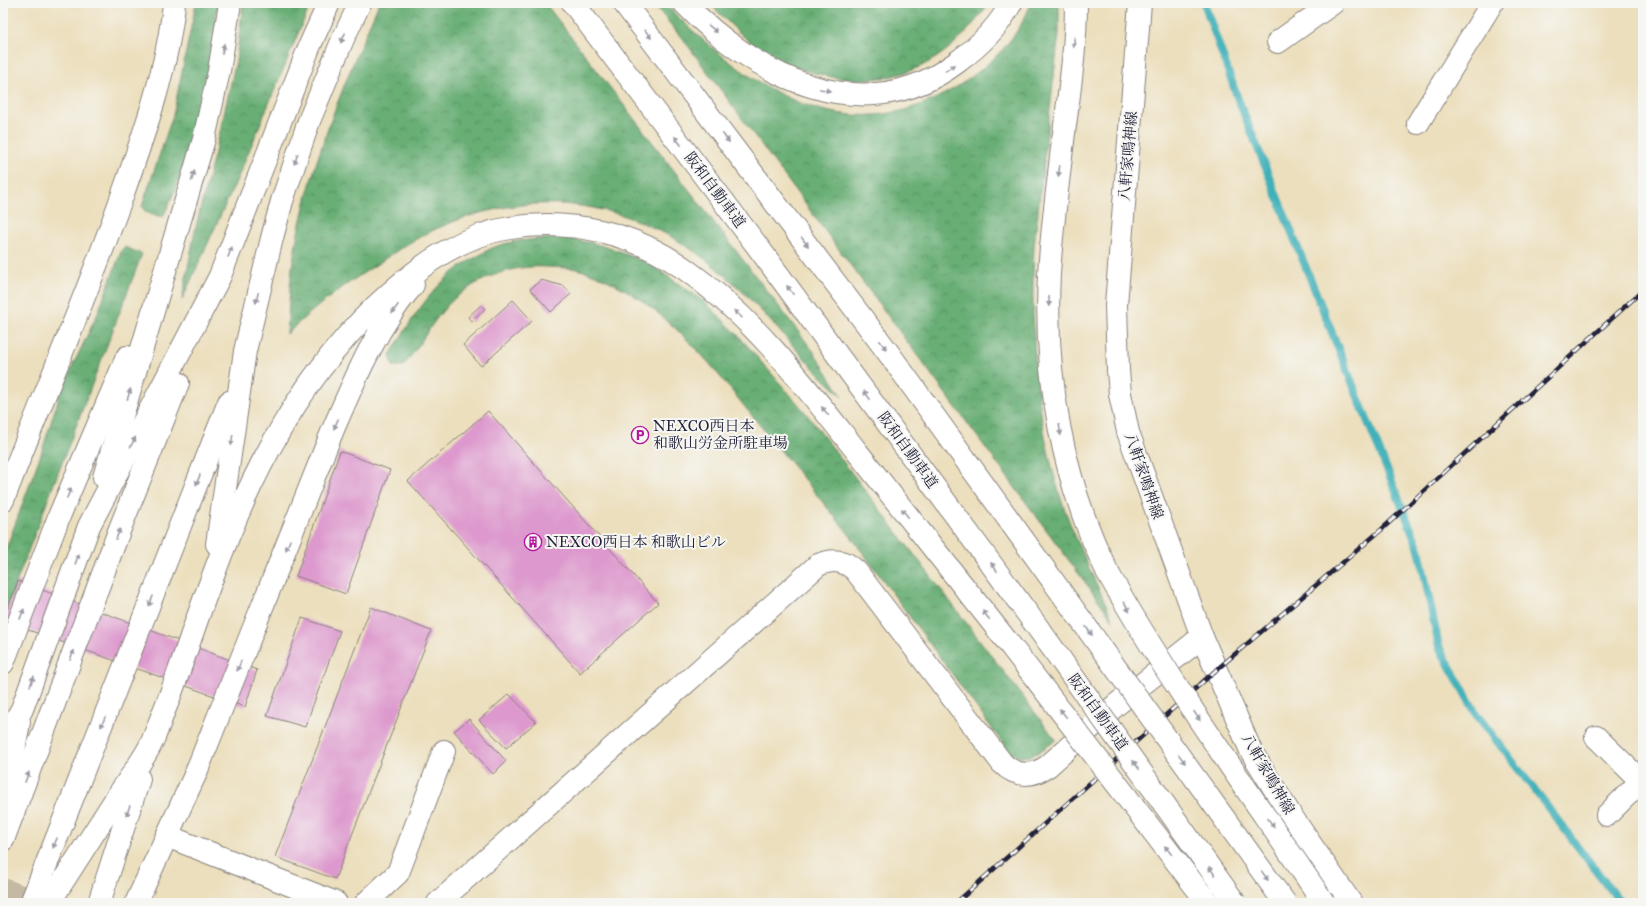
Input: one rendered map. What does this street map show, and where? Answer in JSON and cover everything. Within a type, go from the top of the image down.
[{"type":"main road","points":[[3,500],[79,313],[140,145],[167,45],[174,3]]},
{"type":"main road","points":[[3,742],[22,709],[89,526],[187,198],[212,104],[230,3]]},
{"type":"main road","points":[[3,840],[122,524],[307,52],[329,3]]},
{"type":"main road","points":[[31,903],[232,393],[245,351],[282,201],[309,121],[343,39],[360,3]]},
{"type":"main road","name":"阪和自動車道","points":[[573,3],[758,246],[1033,621],[1235,903]]},
{"type":"main road","points":[[624,3],[890,355],[1284,903]]},
{"type":"main road","points":[[684,3],[738,50],[772,71],[807,86],[853,94],[878,94],[928,82],[946,71],[980,43],[997,26],[1011,3]]},
{"type":"main road","points":[[1076,3],[1074,45],[1049,273],[1050,355],[1065,459],[1085,522],[1108,573],[1137,624],[1173,680],[1324,903]]},
{"type":"main road","name":"八軒家鳴神線","points":[[1140,3],[1116,305],[1120,394],[1128,432],[1202,637],[1251,751],[1290,814],[1351,903]]},
{"type":"main road","points":[[1278,42],[1334,3]]},
{"type":"main road","points":[[1418,123],[1492,3]]},
{"type":"main road","points":[[3,663],[60,514],[135,339],[187,198]]},
{"type":"main road","points":[[99,903],[149,747],[181,667],[213,574],[243,504],[279,432],[297,402],[328,357],[367,313],[420,268],[446,250],[475,237],[496,230],[520,226],[566,224],[591,228],[645,246],[683,268],[707,286],[754,329],[824,408],[1010,645],[1208,903]]},
{"type":"main road","points":[[136,903],[195,776],[332,432],[374,342],[393,312],[424,274],[450,253],[475,237]]},
{"type":"main road","points":[[89,526],[220,276]]},
{"type":"main road","points":[[213,574],[245,351]]},
{"type":"main road","points":[[438,903],[818,565],[826,562],[841,561],[850,565],[856,571],[1002,763],[1009,770],[1020,774],[1035,773],[1048,766],[1116,705],[1202,637]]},
{"type":"main road","points":[[3,816],[22,709]]},
{"type":"main road","points":[[1596,737],[1642,780],[1607,815]]},
{"type":"main road","points":[[49,903],[149,747]]},
{"type":"main road","points":[[366,903],[398,873],[444,751]]},
{"type":"main road","points":[[167,836],[336,903]]},
{"type":"green space","points":[[196,3],[218,3],[211,58],[200,113],[192,140],[184,166],[163,217],[148,213],[142,206],[173,115]]},
{"type":"green space","points":[[243,3],[311,3],[239,175],[182,300],[195,230],[219,136],[236,60]]},
{"type":"green space","points":[[379,3],[545,3],[814,352],[842,396],[725,275],[706,260],[673,238],[638,221],[602,210],[566,204],[529,204],[492,210],[455,221],[418,238],[343,287],[287,334],[292,266],[311,181],[320,151],[342,91]]},
{"type":"green space","points":[[653,3],[664,3],[695,33],[728,61],[763,84],[799,102],[836,113],[875,115],[916,106],[958,86],[981,70],[1011,40],[1019,28],[1031,3],[1059,3],[1059,33],[1034,246],[1033,302],[1035,359],[1042,416],[1058,490],[1080,547],[1113,620],[689,47]]},
{"type":"green space","points":[[709,3],[989,3],[955,43],[929,62],[909,71],[889,77],[845,79],[802,69],[763,51],[735,28]]},
{"type":"green space","points":[[561,238],[593,243],[622,252],[651,265],[705,302],[736,333],[806,413],[1056,740],[1040,752],[1029,756],[1023,757],[1010,753],[852,538],[709,363],[666,320],[633,295],[615,284],[596,275],[570,268],[536,267],[514,269],[493,275],[454,298],[438,316],[411,357],[403,366],[393,366],[390,355],[417,312],[438,286],[463,265],[497,246],[529,240]]},
{"type":"green space","points":[[125,247],[142,254],[3,617],[3,557],[42,451],[61,390],[97,315],[122,249]]},
{"type":"building","points":[[541,280],[564,286],[571,294],[551,312],[530,289]]},
{"type":"building","points":[[513,300],[532,321],[481,366],[463,345]]},
{"type":"building","points":[[481,305],[485,309],[472,322],[468,317]]},
{"type":"building","name":"NEXCO西日本 和歌山ビル","points":[[488,411],[658,603],[580,673],[408,481]]},
{"type":"building","points":[[340,451],[390,470],[346,594],[296,576]]},
{"type":"building","points":[[18,581],[257,670],[245,707],[3,621]]},
{"type":"building","points":[[371,607],[431,631],[335,879],[275,857]]},
{"type":"building","points":[[302,618],[340,631],[305,727],[267,716]]},
{"type":"building","points":[[509,694],[536,722],[506,748],[479,720]]},
{"type":"building","points":[[469,719],[506,761],[493,774],[454,731]]},
{"type":"waterway","points":[[1204,3],[1238,99],[1419,549],[1439,647],[1477,715],[1621,903]]},
{"type":"tunnel","points":[[3,889],[40,903]]},
{"type":"railway","points":[[956,903],[1215,671],[1381,530],[1643,290]]},
{"type":"place","name":"NEXCO西日本 和歌山労金所駐車場","points":[[640,435]]},
{"type":"place","name":"NEXCO西日本 和歌山ビル","points":[[533,542]]}]
